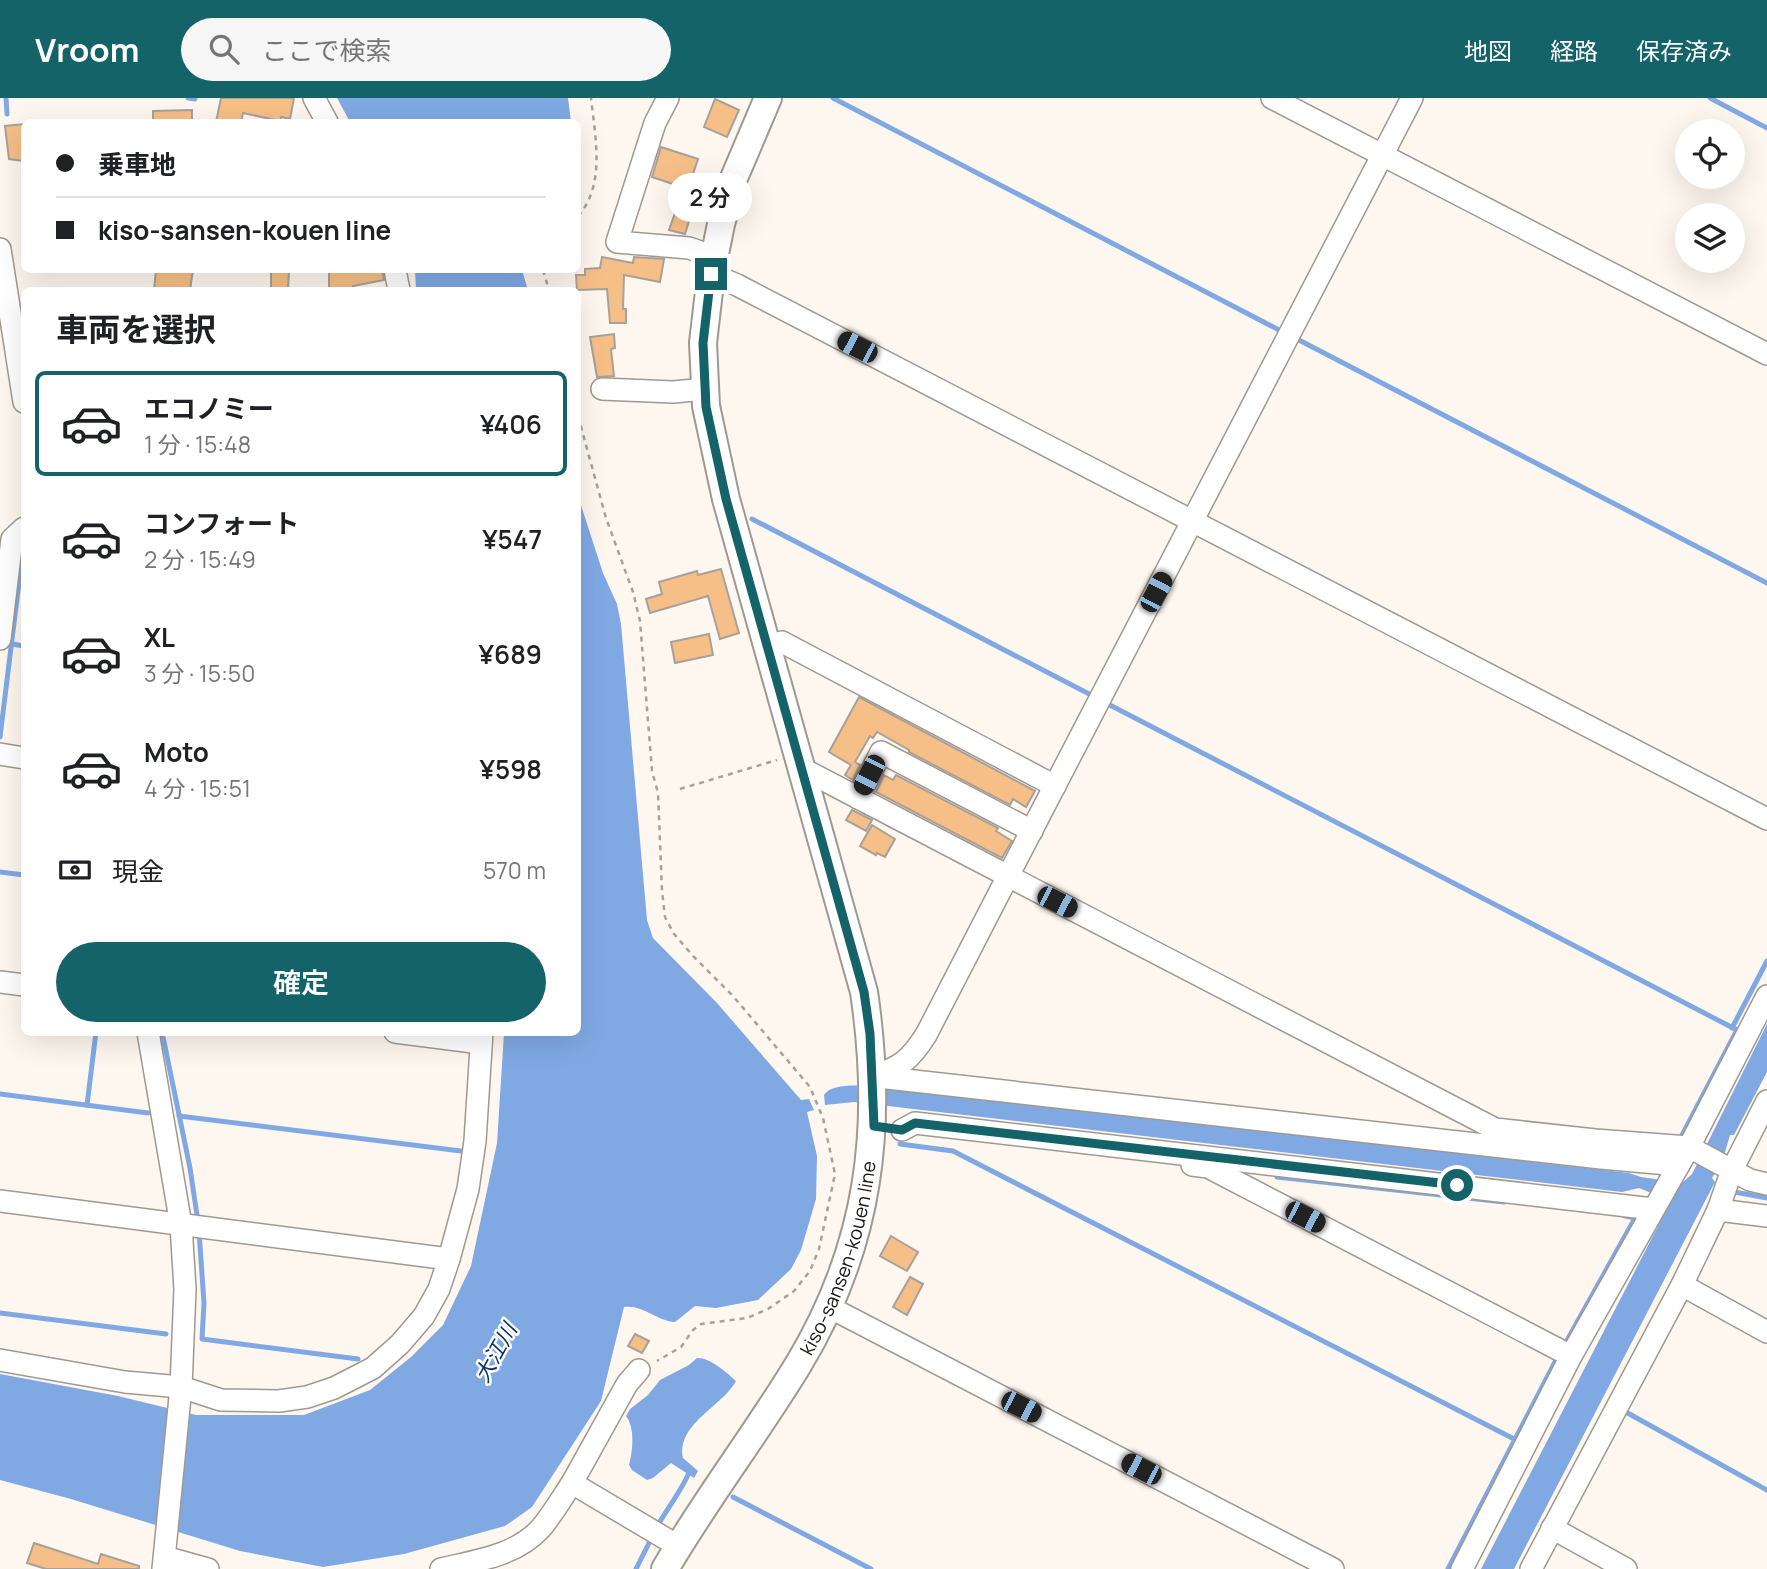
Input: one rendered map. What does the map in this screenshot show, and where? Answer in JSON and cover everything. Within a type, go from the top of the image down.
[{"type":"main road","name":"kiso-sansen-kouen line","points":[[665,1569],[798,1365],[829,1307],[847,1262],[860,1216],[870,1163],[873,1079],[864,992],[726,499],[706,407],[703,343],[721,224],[734,178],[768,98]]},
{"type":"street","points":[[314,98],[325,119]]},
{"type":"street","points":[[668,98],[655,123],[617,242],[689,248],[737,285],[1767,819]]},
{"type":"street","points":[[1272,98],[1767,354]]},
{"type":"street","points":[[873,1079],[899,1068],[914,1053],[926,1035],[1412,98]]},
{"type":"street","points":[[0,249],[21,385]]},
{"type":"street","points":[[602,389],[673,392],[705,389]]},
{"type":"street","points":[[0,639],[12,535]]},
{"type":"street","points":[[767,646],[782,642],[1055,786]]},
{"type":"street","points":[[858,798],[881,752],[1032,831]]},
{"type":"street","points":[[0,754],[21,758]]},
{"type":"street","points":[[799,761],[858,798],[1495,1129],[1595,1140],[1686,1158],[1767,1184]]},
{"type":"street","points":[[0,982],[21,985]]},
{"type":"street","points":[[1462,1569],[1571,1356],[1655,1204],[1686,1158],[1767,996]]},
{"type":"street","points":[[149,1036],[181,1225],[185,1289],[181,1392],[165,1556],[208,1569]]},
{"type":"street","points":[[0,1360],[220,1399],[279,1401],[334,1388],[373,1368],[400,1344],[424,1315],[439,1289],[468,1189],[475,1141],[481,1038],[452,1036]]},
{"type":"street","points":[[873,1079],[1601,1158],[1686,1158]]},
{"type":"street","points":[[1531,1569],[1682,1285],[1719,1206],[1729,1172],[1767,1101]]},
{"type":"street","points":[[873,1118],[902,1130],[1208,1167],[1571,1356]]},
{"type":"street","points":[[902,1130],[915,1123],[1655,1204]]},
{"type":"street","points":[[0,1201],[449,1259]]},
{"type":"street","points":[[1719,1206],[1767,1216]]},
{"type":"street","points":[[1682,1285],[1767,1332]]},
{"type":"street","points":[[829,1307],[1333,1569]]},
{"type":"street","points":[[441,1569],[478,1561],[517,1548],[540,1530],[572,1483],[627,1384],[639,1370]]},
{"type":"street","points":[[572,1483],[678,1546]]},
{"type":"street","points":[[1552,1528],[1626,1569]]},
{"type":"path","points":[[581,212],[587,205],[596,170],[592,98]]},
{"type":"path","points":[[581,427],[606,518],[633,593],[640,621],[652,771],[658,793],[665,917],[674,934],[733,996],[810,1087],[823,1118],[835,1174],[819,1249],[810,1271],[794,1291],[768,1309],[747,1318],[701,1324],[672,1354],[639,1370]]},
{"type":"path","points":[[680,789],[799,761]]},
{"type":"water","points":[[337,98],[568,98],[571,119],[348,119]]},
{"type":"water","points":[[415,273],[523,273],[527,287],[416,287]]},
{"type":"water","name":"大江川","points":[[581,505],[603,573],[617,604],[621,624],[647,920],[653,938],[717,1003],[801,1100],[809,1099],[814,1110],[807,1112],[817,1156],[816,1199],[801,1250],[791,1269],[758,1300],[716,1308],[695,1306],[675,1322],[637,1308],[624,1307],[601,1401],[532,1507],[505,1526],[404,1554],[323,1567],[240,1551],[0,1480],[0,1374],[118,1396],[196,1415],[304,1415],[370,1390],[411,1357],[443,1325],[471,1266],[497,1143],[504,1036],[581,1036]]},
{"type":"water","points":[[1767,1024],[1767,1072],[1734,1135],[1730,1135],[1723,1159],[1712,1178],[1715,1182],[1514,1569],[1481,1569],[1671,1201],[1639,1188],[1622,1192],[854,1102],[825,1105],[824,1095],[836,1087],[845,1086],[892,1088],[1629,1173],[1682,1183],[1692,1174]]},
{"type":"water","points":[[697,1358],[713,1363],[736,1381],[693,1425],[687,1435],[683,1458],[698,1471],[694,1478],[671,1463],[647,1480],[629,1465],[632,1439],[631,1426],[626,1416],[660,1380]]},
{"type":"building","points":[[221,98],[294,98],[290,119],[271,119],[243,113],[242,119],[217,119]]},
{"type":"building","points":[[715,99],[739,110],[727,137],[704,127]]},
{"type":"building","points":[[192,110],[192,119],[153,119],[153,111]]},
{"type":"building","points":[[21,124],[21,161],[9,159],[5,126]]},
{"type":"building","points":[[661,147],[698,159],[688,189],[652,177]]},
{"type":"building","points":[[675,213],[690,218],[685,234],[669,230]]},
{"type":"building","points":[[602,257],[633,263],[634,257],[664,259],[660,282],[624,275],[623,309],[626,309],[626,323],[610,323],[607,289],[581,290],[581,287],[577,287],[576,275],[585,275],[585,269],[600,268]]},
{"type":"building","points":[[156,273],[193,273],[190,287],[154,287]]},
{"type":"building","points":[[271,273],[289,273],[288,287],[271,287]]},
{"type":"building","points":[[329,273],[383,273],[384,280],[353,287],[329,287]]},
{"type":"building","points":[[614,334],[615,348],[611,349],[614,376],[597,377],[590,337]]},
{"type":"building","points":[[721,569],[739,633],[720,639],[708,596],[650,613],[646,599],[662,594],[659,582],[697,571],[698,575]]},
{"type":"building","points":[[709,634],[713,655],[675,663],[671,642]]},
{"type":"building","points":[[859,697],[1035,791],[1026,807],[1013,799],[1010,805],[909,752],[877,732],[873,738],[870,736],[855,762],[860,765],[853,780],[845,775],[851,765],[829,752]]},
{"type":"building","points":[[884,775],[893,780],[896,775],[998,828],[996,831],[1012,841],[1002,858],[876,792]]},
{"type":"building","points":[[852,810],[872,820],[866,831],[846,820]]},
{"type":"building","points":[[872,825],[895,839],[885,857],[860,846]]},
{"type":"building","points":[[891,1236],[918,1252],[907,1271],[880,1256]]},
{"type":"building","points":[[910,1277],[923,1284],[907,1315],[893,1307]]},
{"type":"building","points":[[635,1334],[649,1341],[642,1353],[628,1346]]},
{"type":"building","points":[[34,1543],[98,1564],[101,1554],[139,1566],[139,1569],[46,1569],[27,1563]]},
{"type":"waterway","points":[[6,98],[7,114]]},
{"type":"waterway","points":[[188,98],[195,99]]},
{"type":"waterway","points":[[833,98],[1281,331]]},
{"type":"waterway","points":[[1710,98],[1767,128]]},
{"type":"waterway","points":[[1297,339],[1767,583]]},
{"type":"waterway","points":[[752,519],[1093,696]]},
{"type":"waterway","points":[[0,737],[21,566]]},
{"type":"waterway","points":[[12,644],[21,646]]},
{"type":"waterway","points":[[1106,703],[1737,1030],[1679,1141]]},
{"type":"waterway","points":[[0,872],[21,875]]},
{"type":"waterway","points":[[1732,1028],[1767,961]]},
{"type":"waterway","points":[[87,1105],[96,1036]]},
{"type":"waterway","points":[[163,1036],[190,1168],[198,1222]]},
{"type":"waterway","points":[[0,1094],[148,1113]]},
{"type":"waterway","points":[[179,1116],[461,1151]]},
{"type":"waterway","points":[[900,1144],[953,1151],[1516,1440]]},
{"type":"waterway","points":[[1277,1177],[1504,1202]]},
{"type":"waterway","points":[[1729,1191],[1767,1198]]},
{"type":"waterway","points":[[1565,1344],[1635,1218],[1625,1216]]},
{"type":"waterway","points":[[199,1231],[204,1303],[202,1339],[358,1359]]},
{"type":"waterway","points":[[0,1313],[166,1334]]},
{"type":"waterway","points":[[1448,1569],[1557,1358]]},
{"type":"waterway","points":[[1624,1411],[1767,1490]]},
{"type":"waterway","points":[[658,1525],[689,1471]]},
{"type":"waterway","points":[[733,1497],[871,1569]]},
{"type":"waterway","points":[[636,1569],[651,1539]]},
{"type":"route","points":[[711,274],[703,343],[706,407],[726,499],[864,992],[870,1034],[874,1126],[902,1130],[915,1123],[1457,1185]]}]
